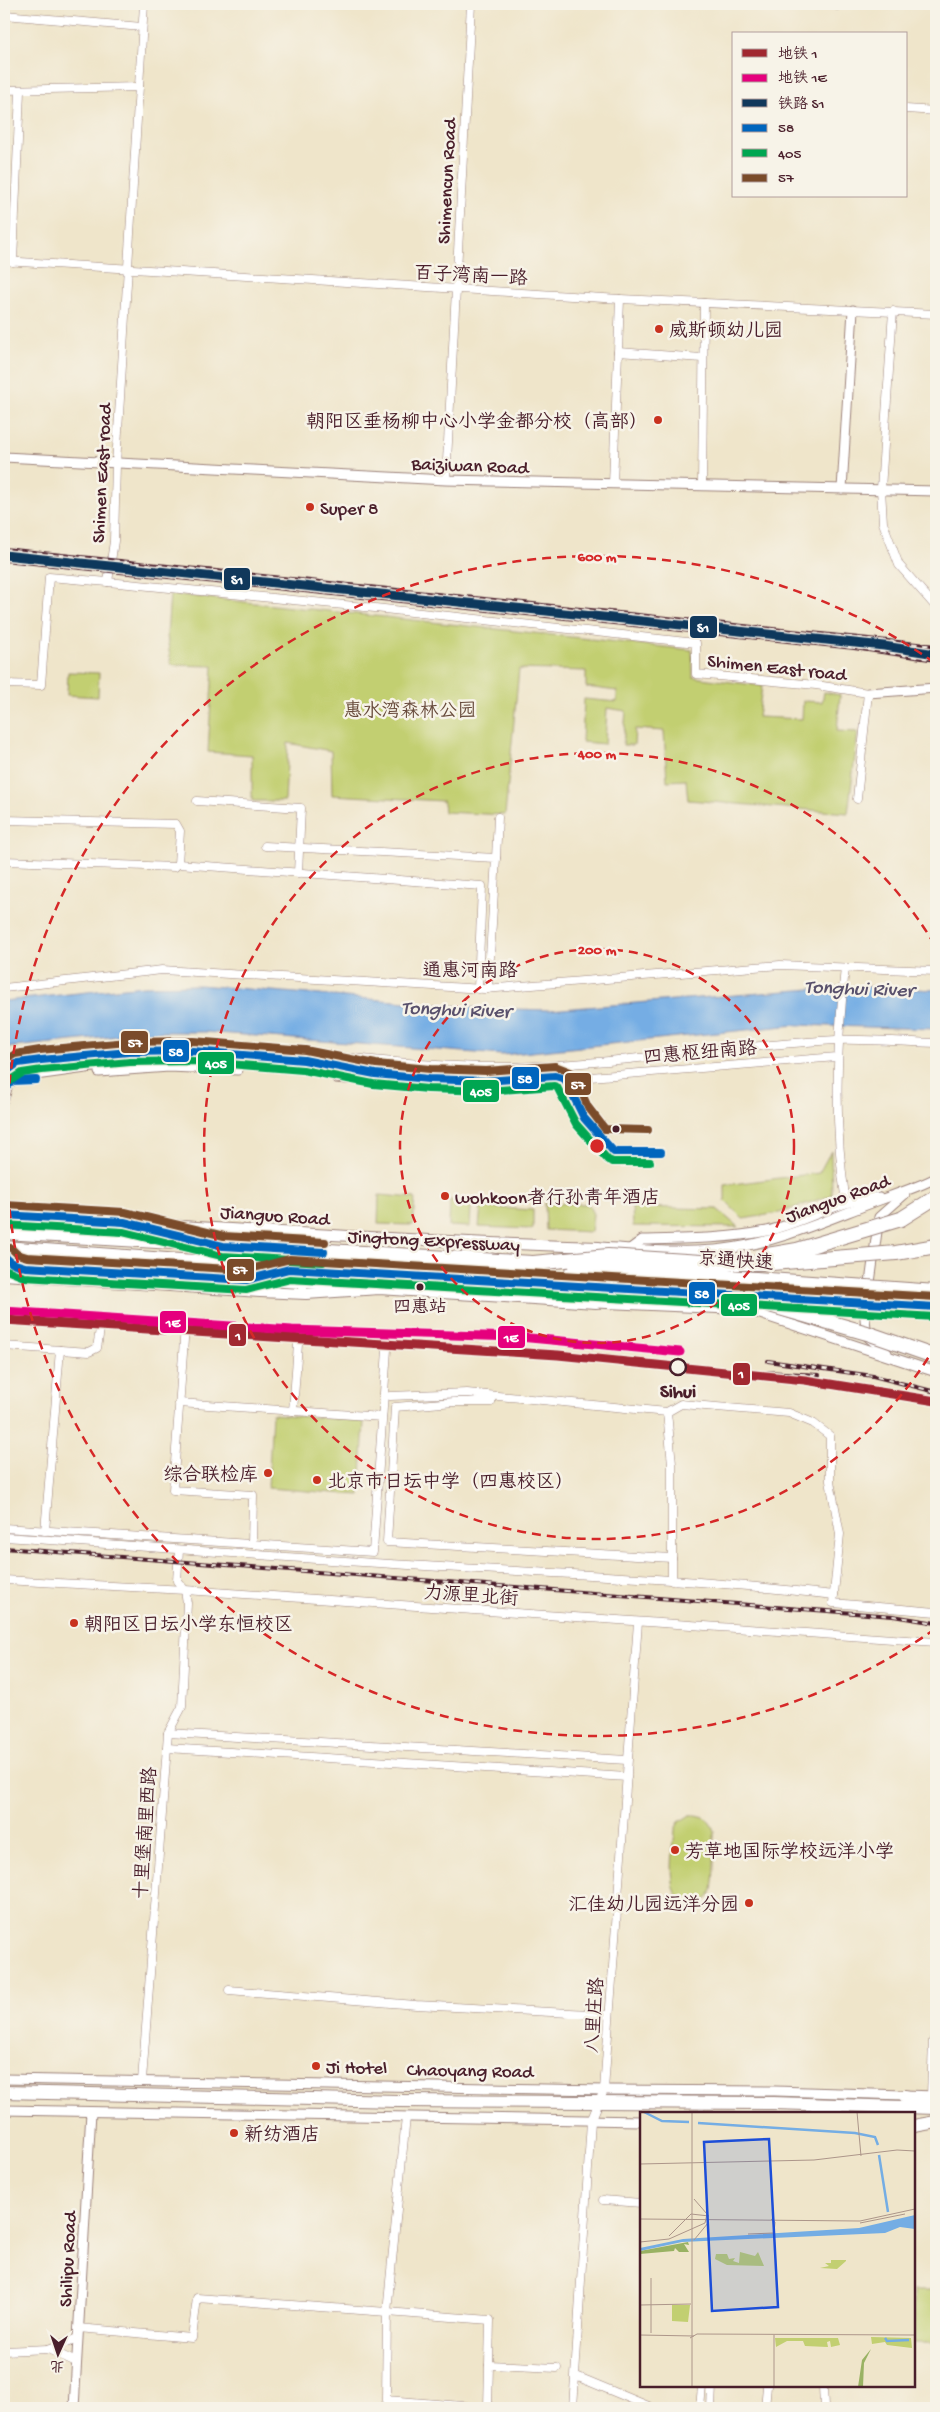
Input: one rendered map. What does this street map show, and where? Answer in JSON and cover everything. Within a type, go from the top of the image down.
[{"type":"highway","points":[[901,1219],[936,1198]]},
{"type":"highway","points":[[717,1263],[797,1250],[901,1219],[936,1203]]},
{"type":"highway","points":[[124,1222],[223,1246]]},
{"type":"highway","name":"Jingtong Expressway","points":[[4,1232],[532,1263]]},
{"type":"highway","points":[[532,1263],[608,1256],[717,1263],[772,1263],[896,1253],[936,1246]]},
{"type":"highway","points":[[4,1250],[289,1269]]},
{"type":"highway","name":"京通快速","points":[[532,1263],[936,1292]]},
{"type":"highway","points":[[247,1280],[289,1269]]},
{"type":"highway","name":"京通快速","points":[[289,1269],[531,1282],[936,1308]]},
{"type":"highway","points":[[728,1294],[867,1332],[936,1357]]},
{"type":"highway","name":"Chaoyang Road","points":[[4,2092],[398,2100],[822,2112]]},
{"type":"highway","points":[[905,2096],[935,2101]]},
{"type":"highway","name":"Chaoyang Road","points":[[4,2099],[598,2105],[935,2101]]},
{"type":"highway","points":[[915,2116],[936,2117]]},
{"type":"highway","points":[[915,2127],[936,2122]]},
{"type":"main road","points":[[4,1073],[18,1063],[166,1051],[221,1053],[304,1060],[375,1074]]},
{"type":"main road","name":"Jianguo Road","points":[[4,1215],[310,1234],[599,1247]]},
{"type":"main road","points":[[4,1250],[12,1263],[25,1267],[362,1286],[379,1289],[596,1303]]},
{"type":"main road","points":[[4,1275],[306,1294],[379,1289]]},
{"type":"street","name":"Shimen East road","points":[[144,4],[116,464],[114,542],[108,582],[376,608],[696,643],[696,674],[816,685],[868,693],[857,799]]},
{"type":"street","name":"Shimencun Road","points":[[446,480],[471,4]]},
{"type":"street","points":[[4,16],[142,27]]},
{"type":"street","points":[[4,90],[139,86]]},
{"type":"street","points":[[13,262],[20,91]]},
{"type":"street","points":[[908,109],[936,111]]},
{"type":"street","name":"百子湾南一路","points":[[4,261],[456,289],[936,314]]},
{"type":"street","points":[[613,484],[620,298]]},
{"type":"street","points":[[702,486],[704,302]]},
{"type":"street","points":[[842,489],[853,310]]},
{"type":"street","points":[[893,312],[881,489],[883,523],[899,565],[936,606]]},
{"type":"street","points":[[618,352],[702,358]]},
{"type":"street","name":"Baiziwan Road","points":[[4,457],[446,480],[936,490]]},
{"type":"street","points":[[4,684],[41,685],[49,577],[108,582]]},
{"type":"street","points":[[868,693],[936,688]]},
{"type":"street","points":[[197,801],[301,808],[298,873]]},
{"type":"street","points":[[488,989],[498,817]]},
{"type":"street","points":[[4,820],[176,824],[180,831],[178,864]]},
{"type":"street","points":[[265,846],[496,858]]},
{"type":"street","points":[[4,861],[175,867],[178,864],[482,886],[478,989]]},
{"type":"street","name":"通惠河南路","points":[[4,988],[162,970],[478,989],[780,965],[936,971]]},
{"type":"street","points":[[845,968],[837,1056],[840,1152],[846,1202]]},
{"type":"street","points":[[4,1061],[135,1046],[186,1044],[246,1047],[450,1065],[510,1067],[838,1040],[936,1043]]},
{"type":"street","name":"四惠枢纽南路","points":[[12,1081],[21,1077],[115,1064],[164,1061],[218,1062],[464,1081],[555,1076],[565,1079],[837,1056]]},
{"type":"street","name":"四惠枢纽南路","points":[[12,1081],[24,1082],[116,1070],[169,1067],[243,1070],[446,1087],[527,1086],[556,1084],[565,1079]]},
{"type":"street","points":[[4,1098],[5,1089],[12,1081]]},
{"type":"street","name":"Jianguo Road","points":[[599,1247],[682,1251],[724,1249],[802,1230],[910,1190],[936,1178]]},
{"type":"street","points":[[903,1361],[886,1352],[868,1336],[865,1319],[879,1218],[910,1190]]},
{"type":"street","points":[[630,1249],[642,1240],[733,1237],[767,1231],[797,1222],[846,1202],[887,1197]]},
{"type":"street","points":[[567,1300],[572,1246]]},
{"type":"street","points":[[599,1247],[596,1303],[728,1309],[757,1313],[936,1372]]},
{"type":"street","points":[[610,1303],[613,1248]]},
{"type":"street","points":[[4,1346],[89,1352],[97,1348],[101,1322],[388,1335],[373,1552],[4,1528]]},
{"type":"street","points":[[185,1326],[173,1490],[253,1495],[252,1544]]},
{"type":"street","points":[[293,1411],[299,1330]]},
{"type":"street","points":[[45,1531],[60,1350]]},
{"type":"street","points":[[390,1396],[467,1393],[667,1412],[681,1404],[789,1413],[813,1423],[830,1436],[830,1481],[840,1534],[834,1603],[936,1612]]},
{"type":"street","points":[[492,1396],[491,1402],[454,1402],[395,1407],[387,1542],[672,1558]]},
{"type":"street","points":[[180,1403],[382,1417]]},
{"type":"street","points":[[667,1412],[672,1464],[672,1581]]},
{"type":"street","points":[[4,1537],[672,1581],[782,1589],[834,1595]]},
{"type":"street","name":"十里堡南里西路","points":[[142,2081],[168,1733],[182,1707],[187,1603],[185,1590],[177,1581],[179,1550]]},
{"type":"street","name":"力源里北街","points":[[4,1580],[185,1590],[936,1642]]},
{"type":"street","name":"八里庄路","points":[[573,2408],[598,2105],[609,2015],[638,1622]]},
{"type":"street","points":[[168,1733],[627,1760]]},
{"type":"street","points":[[167,1748],[626,1777]]},
{"type":"street","points":[[228,1990],[416,2005],[609,2015]]},
{"type":"street","points":[[935,2101],[933,2041],[936,2038]]},
{"type":"street","name":"Chaoyang Road","points":[[4,2079],[142,2081],[598,2105],[640,2121]]},
{"type":"street","name":"Chaoyang Road","points":[[4,2110],[406,2117],[598,2105],[775,2091],[905,2096]]},
{"type":"street","name":"Shilipu Road","points":[[74,2408],[91,2112]]},
{"type":"street","points":[[78,2328],[192,2338],[197,2298],[387,2312],[490,2320],[488,2408],[386,2400],[387,2312],[406,2117]]},
{"type":"street","points":[[915,2127],[936,2128]]},
{"type":"street","points":[[603,2200],[640,2203]]},
{"type":"street","points":[[4,2351],[48,2349],[78,2338]]},
{"type":"street","points":[[48,2349],[76,2362]]},
{"type":"street","points":[[489,2365],[557,2368]]},
{"type":"street","points":[[576,2376],[653,2408]]},
{"type":"street","points":[[700,2408],[702,2387]]},
{"type":"street","points":[[711,2408],[712,2387]]},
{"type":"street","points":[[762,2408],[765,2408],[767,2387]]},
{"type":"street","points":[[823,2387],[824,2408]]},
{"type":"green space","name":"惠水湾森林公园","points":[[170,594],[692,650],[693,677],[762,686],[758,717],[802,719],[803,701],[822,702],[824,692],[840,695],[837,731],[858,732],[848,813],[688,800],[686,780],[667,781],[664,731],[635,729],[634,745],[623,745],[626,711],[607,708],[605,744],[582,742],[584,699],[617,702],[617,691],[586,687],[586,671],[519,669],[505,815],[444,812],[443,801],[332,795],[331,751],[288,743],[285,801],[252,801],[252,755],[208,752],[213,666],[171,665],[167,635]]},
{"type":"green space","points":[[68,672],[99,673],[98,697],[67,695]]},
{"type":"green space","points":[[831,1151],[832,1195],[779,1213],[743,1219],[725,1201],[725,1185],[819,1173]]},
{"type":"green space","points":[[379,1195],[415,1198],[413,1225],[378,1224]]},
{"type":"green space","points":[[450,1200],[476,1200],[471,1206],[470,1227],[449,1226]]},
{"type":"green space","points":[[545,1203],[588,1204],[593,1214],[591,1232],[546,1230]]},
{"type":"green space","points":[[481,1207],[533,1210],[533,1229],[479,1227]]},
{"type":"green space","points":[[632,1207],[717,1209],[738,1227],[633,1226]]},
{"type":"green space","points":[[272,1414],[364,1421],[360,1495],[268,1488]]},
{"type":"green space","points":[[690,1815],[698,1815],[705,1818],[714,1831],[714,1872],[711,1893],[703,1902],[692,1905],[683,1902],[677,1895],[672,1874],[675,1829],[679,1822]]},
{"type":"green space","points":[[915,2290],[936,2290],[936,2343],[915,2343]]},
{"type":"water","name":"Tonghui River","points":[[199,985],[479,1008],[549,1010],[848,986],[936,990],[936,1029],[795,1025],[502,1055],[205,1032],[159,1032],[4,1048],[4,1001],[143,986]]},
{"type":"railway","points":[[4,549],[936,646]]},
{"type":"railway","points":[[4,560],[854,648],[936,660]]},
{"type":"railway","points":[[768,1361],[873,1376],[936,1392]]},
{"type":"railway","points":[[767,1372],[819,1375]]},
{"type":"railway","points":[[4,1548],[893,1616],[936,1623]]},
{"type":"metro line","name":"1E","points":[[4,1311],[292,1330],[519,1337],[680,1352]]},
{"type":"metro line","name":"1","points":[[4,1320],[558,1355],[805,1380],[936,1401]]},
{"type":"rail line","name":"S1","points":[[4,555],[884,646],[936,654]]},
{"type":"transit line","name":"57","points":[[4,1061],[15,1054],[40,1050],[128,1042],[193,1041],[305,1050],[376,1064],[430,1069],[486,1071],[555,1066],[573,1073],[588,1107],[605,1129],[648,1130]]},
{"type":"transit line","name":"58","points":[[4,1073],[18,1063],[41,1060],[129,1052],[193,1051],[304,1060],[375,1074],[429,1079],[486,1081],[555,1076],[565,1079],[584,1118],[614,1152],[661,1152]]},
{"type":"transit line","name":"405","points":[[10,1081],[22,1073],[42,1070],[130,1062],[193,1061],[303,1070],[373,1084],[428,1089],[487,1091],[554,1086],[557,1087],[576,1124],[608,1160],[613,1162],[650,1162]]},
{"type":"transit line","name":"58","points":[[4,1099],[5,1089],[12,1081],[36,1080]]},
{"type":"transit line","name":"57","points":[[5,1205],[125,1212],[224,1236],[325,1242]]},
{"type":"transit line","name":"58","points":[[4,1215],[124,1222],[223,1246],[324,1252]]},
{"type":"transit line","name":"405","points":[[4,1225],[123,1232],[222,1256],[323,1262]]},
{"type":"transit line","name":"57","points":[[11,1248],[17,1254],[27,1257],[246,1270],[290,1259],[936,1297]]},
{"type":"transit line","name":"58","points":[[4,1256],[12,1263],[25,1267],[247,1280],[289,1269],[936,1307]]},
{"type":"transit line","name":"405","points":[[4,1269],[24,1277],[246,1290],[290,1279],[935,1317]]},
{"type":"place","name":"威斯顿幼儿园","points":[[659,329]]},
{"type":"place","name":"朝阳区垂杨柳中心小学金都分校（高部）","points":[[658,420]]},
{"type":"place","name":"Super 8","points":[[310,507]]},
{"type":"place","name":"wohkoon者行孙青年酒店","points":[[445,1196]]},
{"type":"place","name":"四惠站","points":[[420,1287]]},
{"type":"place","name":"Sihui","points":[[678,1367]]},
{"type":"place","name":"综合联检库","points":[[268,1473]]},
{"type":"place","name":"北京市日坛中学（四惠校区）","points":[[317,1480]]},
{"type":"place","name":"朝阳区日坛小学东恒校区","points":[[74,1623]]},
{"type":"place","name":"芳草地国际学校远洋小学","points":[[675,1850]]},
{"type":"place","name":"汇佳幼儿园远洋分园","points":[[749,1903]]},
{"type":"place","name":"Ji Hotel","points":[[316,2066]]},
{"type":"place","name":"新纺酒店","points":[[234,2133]]}]
